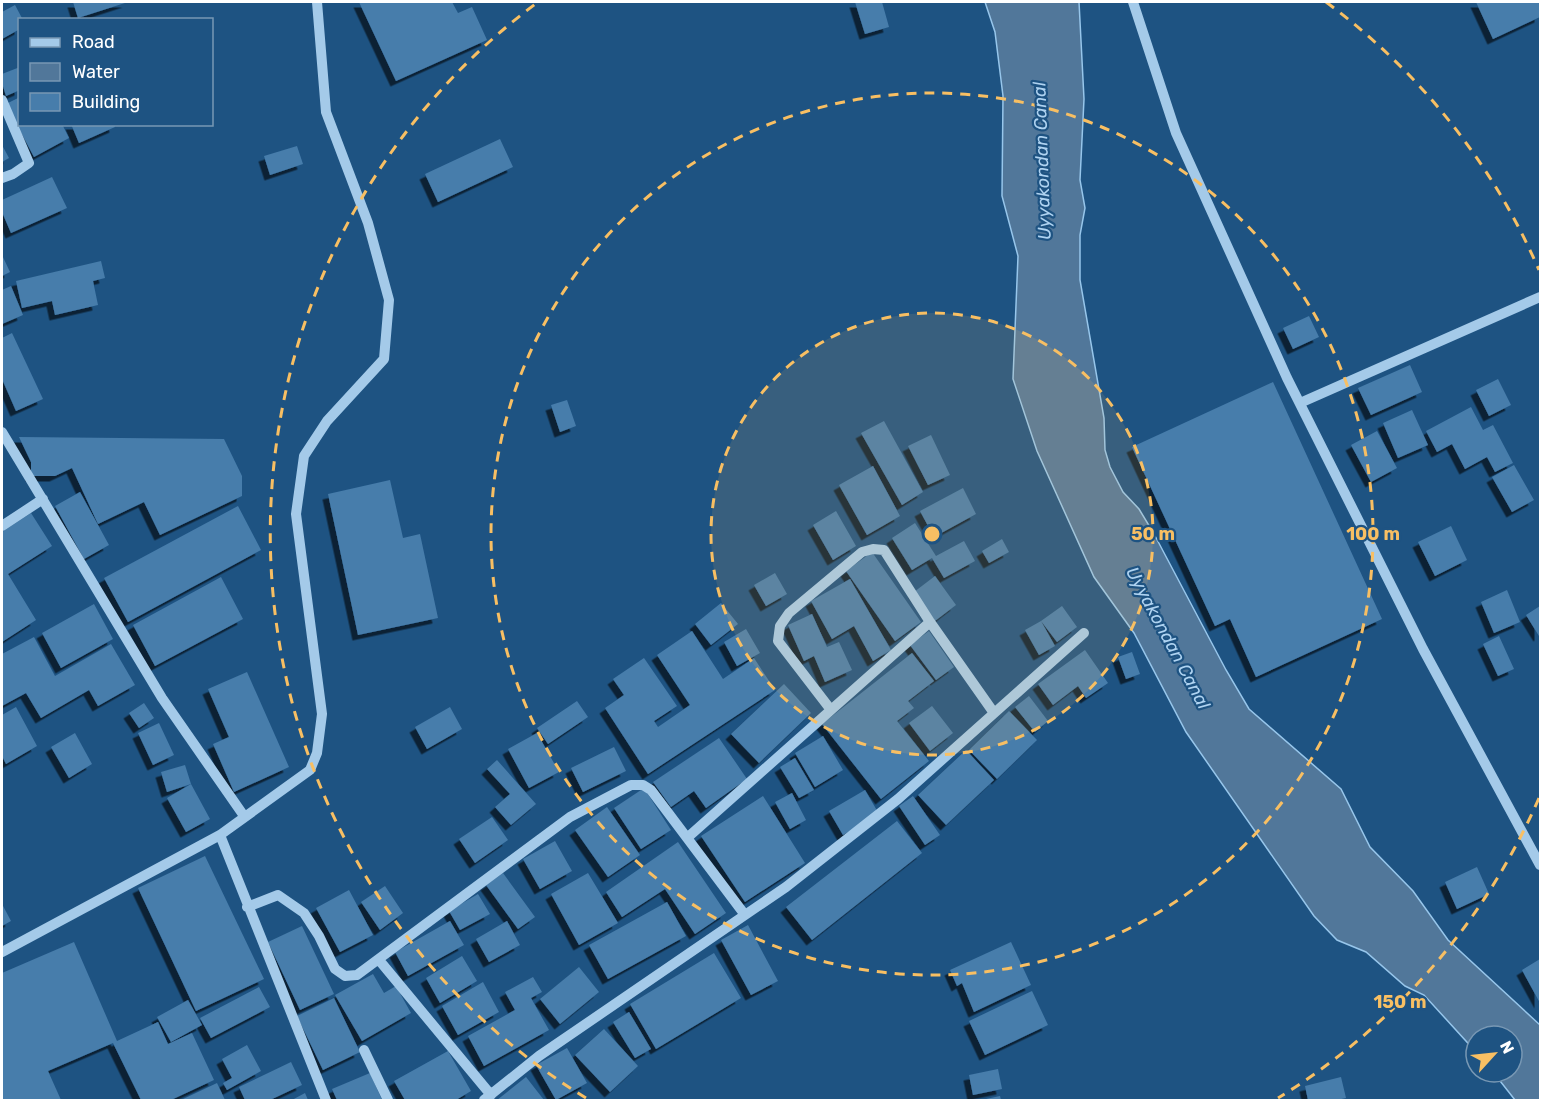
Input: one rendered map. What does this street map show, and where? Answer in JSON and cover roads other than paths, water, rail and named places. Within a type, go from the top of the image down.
[{"type":"street","points":[[2,952],[220,835],[309,770],[317,753],[322,714],[296,514],[304,456],[327,421],[384,360],[389,300],[368,223],[326,112],[317,2]]},
{"type":"street","points":[[1132,2],[1176,133],[1300,403],[1423,649],[1540,865]]},
{"type":"street","points":[[2,100],[30,163],[2,178]]},
{"type":"street","points":[[1300,403],[1540,297]]},
{"type":"street","points":[[2,432],[162,698],[244,816]]},
{"type":"street","points":[[2,526],[43,499]]},
{"type":"street","points":[[831,710],[778,641],[780,627],[789,613],[862,552],[873,549],[884,550],[930,622],[994,713]]},
{"type":"street","points":[[687,838],[930,622]]},
{"type":"street","points":[[379,960],[488,1098],[538,1056],[786,887],[898,799],[1084,633]]},
{"type":"street","points":[[248,907],[278,895],[304,913],[334,969],[345,976],[357,975],[570,817],[631,785],[643,785],[651,790],[745,915]]},
{"type":"street","points":[[220,835],[326,1101]]},
{"type":"street","points":[[364,1050],[388,1101]]},
{"type":"water","name":"Uyyakondan Canal","points":[[985,2],[1079,2],[1084,99],[1080,180],[1085,208],[1080,235],[1080,280],[1104,418],[1105,450],[1110,467],[1123,492],[1139,509],[1153,532],[1249,709],[1341,789],[1370,847],[1413,891],[1448,940],[1540,1025],[1540,1100],[1515,1100],[1502,1084],[1524,1084],[1524,1024],[1464,1024],[1464,1039],[1424,995],[1405,986],[1366,952],[1337,940],[1314,916],[1186,732],[1134,633],[1094,577],[1037,451],[1013,379],[1018,256],[1002,196],[1003,96],[995,32]]}]
